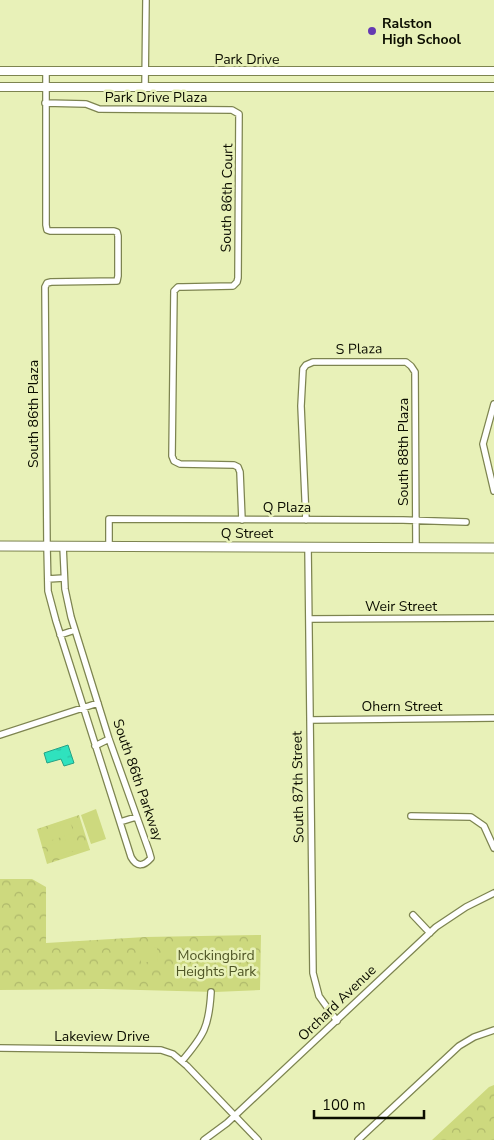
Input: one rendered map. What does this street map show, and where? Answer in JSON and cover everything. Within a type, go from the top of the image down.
[{"type":"main road","name":"Q Street","points":[[0,546],[494,548]]},
{"type":"street","points":[[145,88],[146,0]]},
{"type":"street","name":"Park Drive","points":[[0,71],[494,71]]},
{"type":"street","points":[[45,103],[46,72]]},
{"type":"street","points":[[0,87],[494,87]]},
{"type":"street","name":"Park Drive Plaza","points":[[45,103],[86,104],[99,109],[232,110],[237,112]]},
{"type":"street","name":"South 86th Plaza","points":[[45,103],[47,230],[50,232],[117,232],[118,276],[117,281],[47,283],[47,546]]},
{"type":"street","name":"South 86th Court","points":[[237,112],[240,117],[238,278],[235,285],[183,287],[176,290],[173,295],[172,456],[174,461],[180,464],[234,465],[238,467],[240,472],[242,520]]},
{"type":"street","name":"S Plaza","points":[[306,520],[301,373],[306,365],[313,362],[406,362]]},
{"type":"street","name":"South 88th Plaza","points":[[406,362],[415,372],[416,547]]},
{"type":"street","points":[[494,404],[482,444],[494,491]]},
{"type":"street","name":"Q Plaza","points":[[110,546],[109,519],[466,522]]},
{"type":"street","name":"South 86th Parkway","points":[[47,546],[48,591],[60,635],[131,858],[138,865],[146,864],[151,858],[109,739],[75,630],[65,589],[64,546]]},
{"type":"street","name":"South 87th Street","points":[[308,547],[313,973],[319,996],[337,1021]]},
{"type":"street","points":[[48,579],[64,578]]},
{"type":"street","name":"Weir Street","points":[[309,619],[494,618]]},
{"type":"street","points":[[60,635],[75,630]]},
{"type":"street","points":[[0,735],[98,703]]},
{"type":"street","name":"Ohern Street","points":[[310,720],[494,718]]},
{"type":"street","points":[[95,746],[109,739]]},
{"type":"street","points":[[411,816],[471,818],[484,826],[494,848]]},
{"type":"street","points":[[120,822],[136,817]]},
{"type":"street","name":"Orchard Avenue","points":[[204,1140],[235,1116],[430,933],[466,907],[494,893]]},
{"type":"street","points":[[413,915],[430,933]]},
{"type":"street","points":[[182,1061],[197,1044],[205,1030],[210,1015],[211,992]]},
{"type":"street","points":[[358,1140],[459,1046],[494,1030]]},
{"type":"street","name":"Lakeview Drive","points":[[0,1048],[152,1049],[173,1054],[258,1140]]},
{"type":"green space","points":[[96,809],[106,839],[91,844],[81,815]]},
{"type":"green space","points":[[79,815],[90,850],[47,864],[37,829]]},
{"type":"green space","points":[[70,822],[74,833],[49,841],[45,830]]},
{"type":"green space","points":[[75,837],[79,849],[54,857],[50,845]]},
{"type":"green space","name":"Mockingbird Heights Park","points":[[0,879],[32,879],[46,887],[46,943],[145,937],[261,935],[260,990],[215,992],[103,989],[0,990]]},
{"type":"green space","points":[[141,948],[157,948],[158,962],[141,962]]},
{"type":"green space","points":[[494,1085],[494,1140],[432,1140],[489,1087]]},
{"type":"water","points":[[68,745],[74,763],[64,766],[61,759],[47,763],[44,753]]},
{"type":"place","name":"Ralston High School","points":[[372,31]]}]
